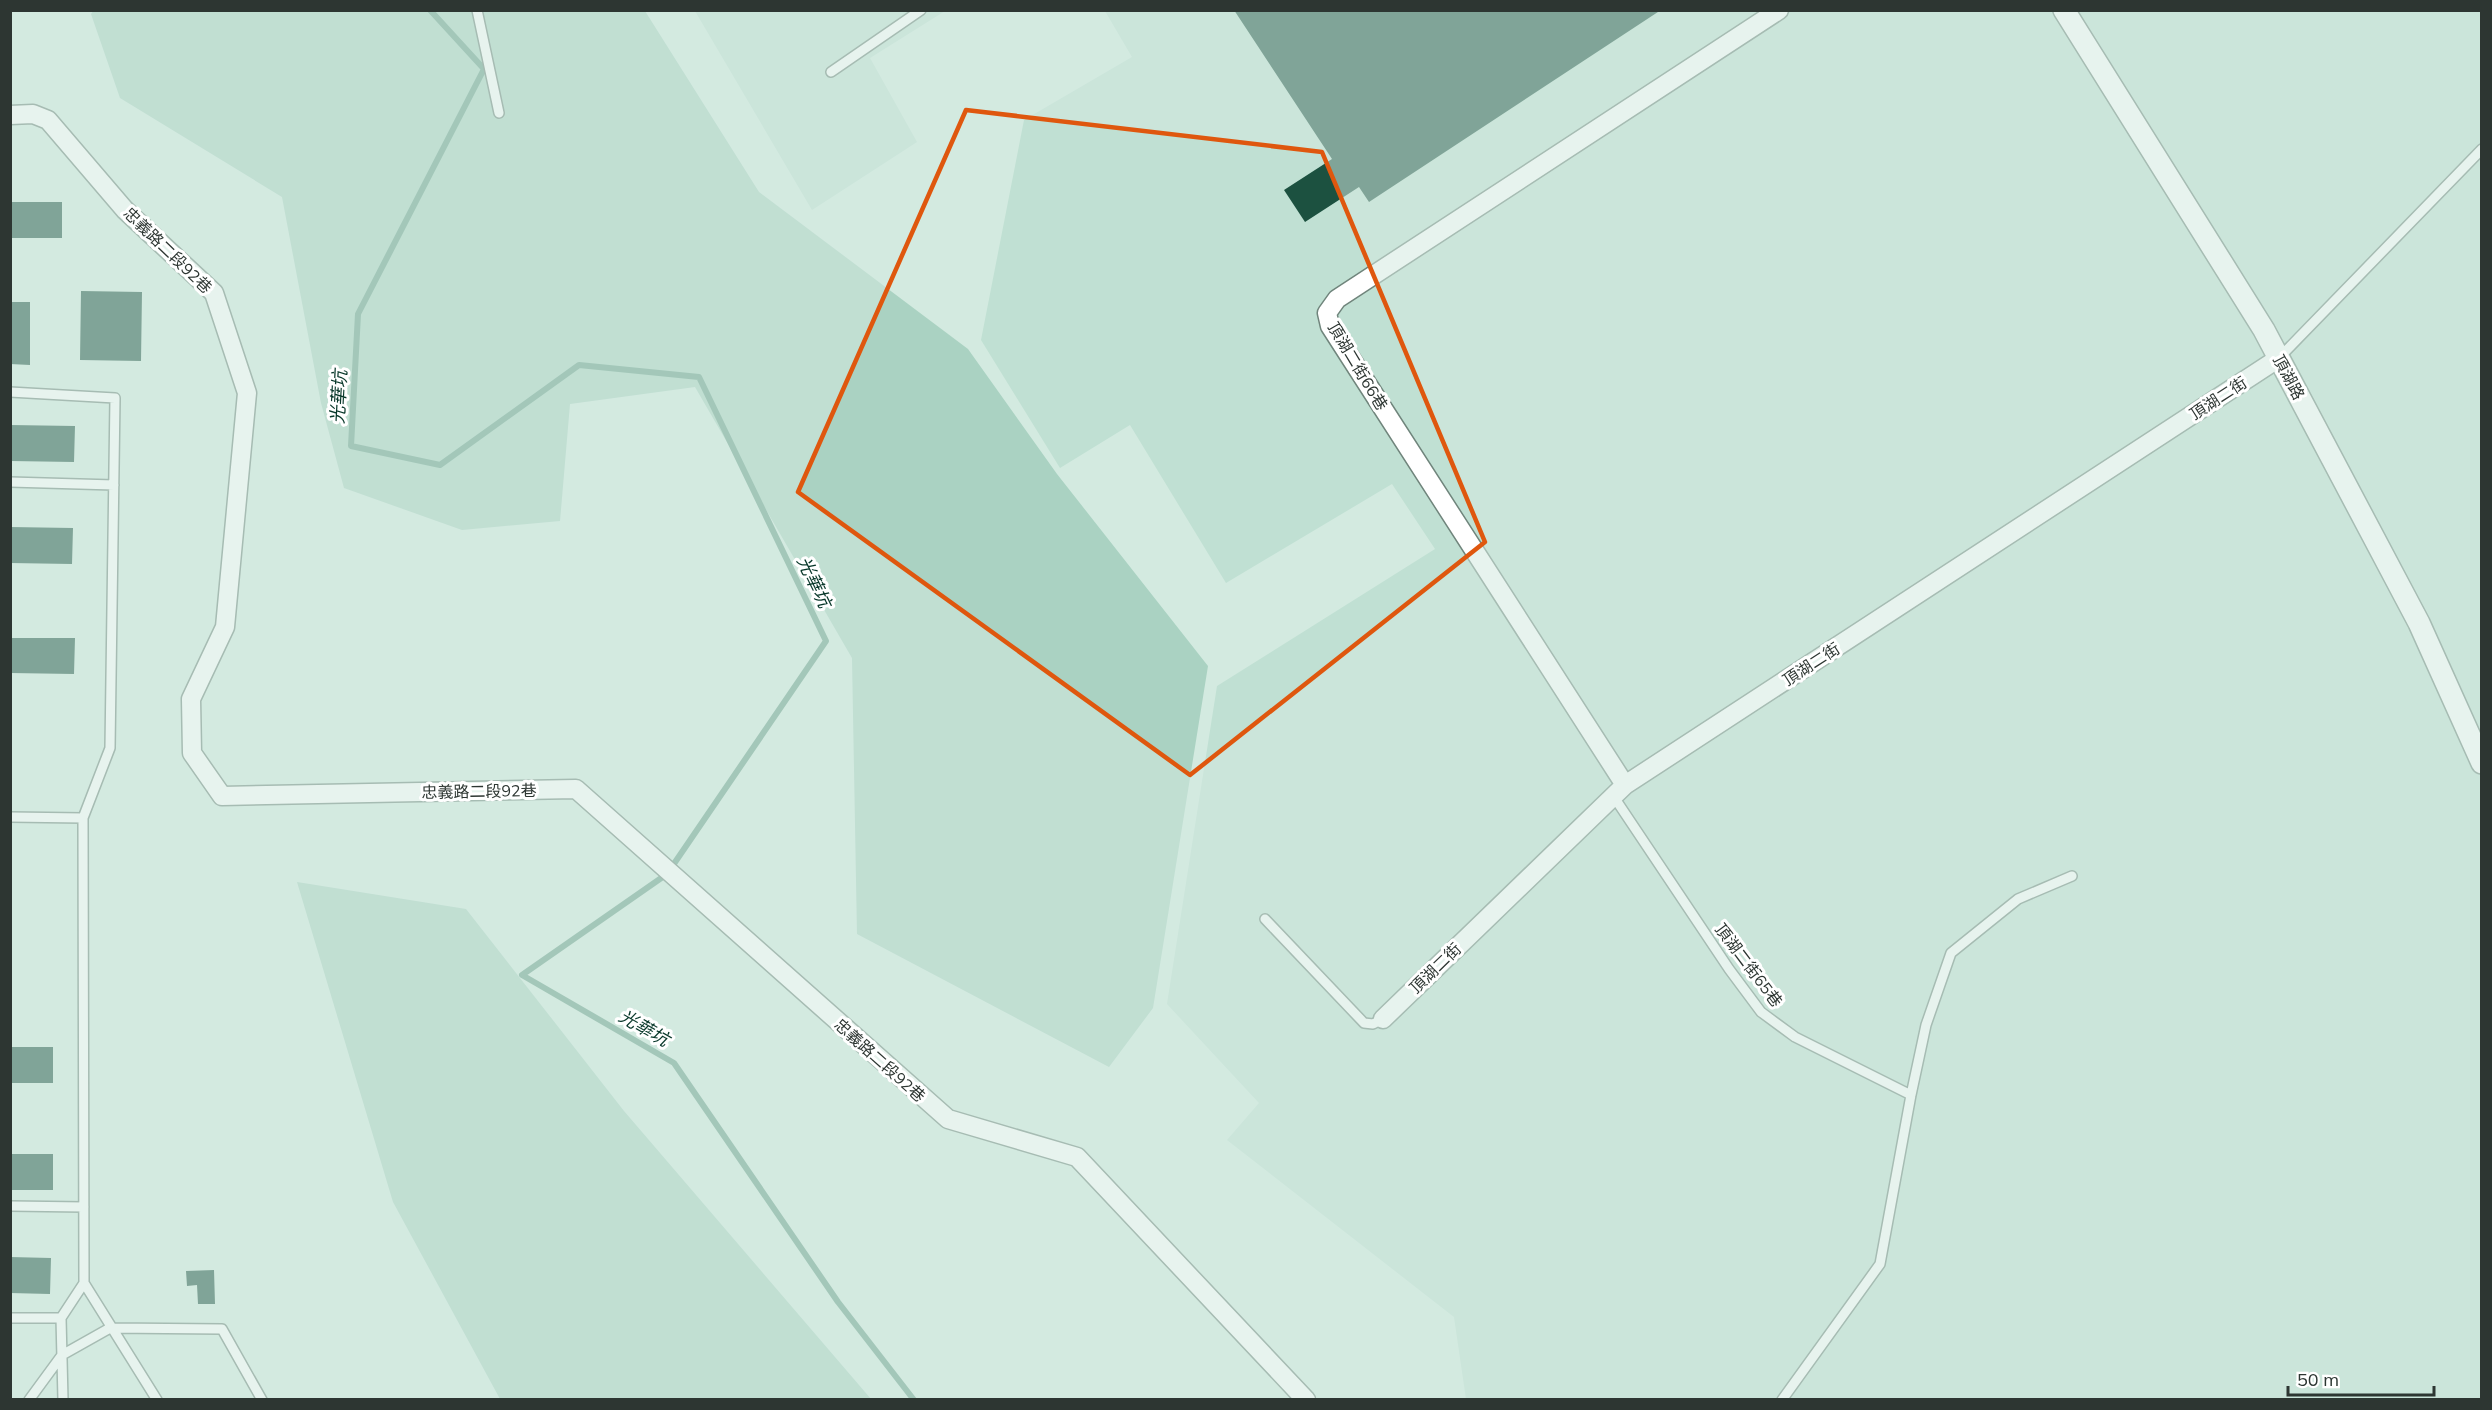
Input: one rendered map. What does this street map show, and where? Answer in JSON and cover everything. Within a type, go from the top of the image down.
[{"type":"street","name":"頂湖二街66巷","points":[[1620,791],[1330,326],[1327,313],[1337,299],[1779,10]]},
{"type":"street","name":"頂湖路","points":[[2064,10],[2264,330],[2419,623],[2481,763]]},
{"type":"street","name":"忠義路二段92巷","points":[[10,115],[33,114],[48,120],[125,210],[214,293],[247,393],[225,627],[191,699],[192,753],[222,796],[576,789],[948,1119],[1077,1157],[1306,1400]]},
{"type":"street","name":"頂湖二街","points":[[1383,1019],[1620,791],[2279,358]]},
{"type":"lane","points":[[477,10],[499,113]]},
{"type":"lane","points":[[831,72],[921,10]]},
{"type":"lane","points":[[2279,358],[2481,149]]},
{"type":"lane","points":[[10,392],[116,398],[110,748],[83,818],[84,1283],[157,1400]]},
{"type":"lane","points":[[10,482],[114,485]]},
{"type":"lane","name":"頂湖二街65巷","points":[[1620,791],[1729,969],[1761,1012],[1795,1037],[1911,1095]]},
{"type":"lane","points":[[10,817],[83,818]]},
{"type":"lane","points":[[1782,1400],[1880,1264],[1926,1025],[1951,953],[2018,899],[2072,876]]},
{"type":"lane","points":[[1265,919],[1364,1023],[1373,1024],[1383,1019]]},
{"type":"lane","points":[[10,1206],[84,1207]]},
{"type":"lane","points":[[63,1400],[61,1318],[84,1283]]},
{"type":"lane","points":[[10,1318],[61,1318]]},
{"type":"lane","points":[[29,1400],[62,1354],[110,1328],[222,1329],[262,1400]]},
{"type":"highlighted area","points":[[966,110],[1322,152],[1485,542],[1190,775],[798,492]]},
{"type":"shaded area","points":[[94,10],[645,11],[759,192],[968,349],[1057,474],[1208,666],[1153,1008],[1109,1067],[857,934],[852,658],[695,387],[570,404],[560,521],[462,530],[344,488],[321,403],[282,197],[120,98],[91,14]]},
{"type":"shaded area","points":[[695,11],[945,11],[870,58],[917,142],[812,210]]},
{"type":"shaded area","points":[[1105,11],[2481,11],[2481,1399],[1466,1399],[1454,1317],[1227,1140],[1259,1103],[1167,1004],[1217,686],[1435,549],[1392,484],[1226,583],[1130,425],[1060,468],[981,340],[1024,120],[1132,57]]},
{"type":"shaded area","points":[[297,882],[466,909],[624,1111],[871,1399],[500,1399],[393,1202]]},
{"type":"building","points":[[1234,10],[1661,10],[1369,202],[1359,187],[1305,222],[1284,190],[1332,159]]},
{"type":"building","points":[[10,202],[62,202],[62,238],[10,238]]},
{"type":"building","points":[[81,291],[142,292],[141,361],[80,360]]},
{"type":"building","points":[[10,302],[30,302],[30,365],[10,364]]},
{"type":"building","points":[[10,425],[75,426],[74,462],[10,461]]},
{"type":"building","points":[[10,527],[73,528],[72,564],[10,563]]},
{"type":"building","points":[[10,638],[75,638],[74,674],[10,673]]},
{"type":"building","points":[[10,1047],[53,1047],[53,1083],[10,1083]]},
{"type":"building","points":[[10,1154],[53,1154],[53,1190],[10,1190]]},
{"type":"building","points":[[10,1257],[51,1258],[50,1294],[10,1293]]},
{"type":"building","points":[[214,1270],[215,1304],[198,1304],[197,1285],[187,1286],[186,1271]]},
{"type":"waterway","name":"光華坑","points":[[430,10],[484,69],[358,314],[351,446],[440,465],[579,365],[699,377],[826,641],[667,874],[522,975],[674,1063],[838,1302],[914,1400]]}]
